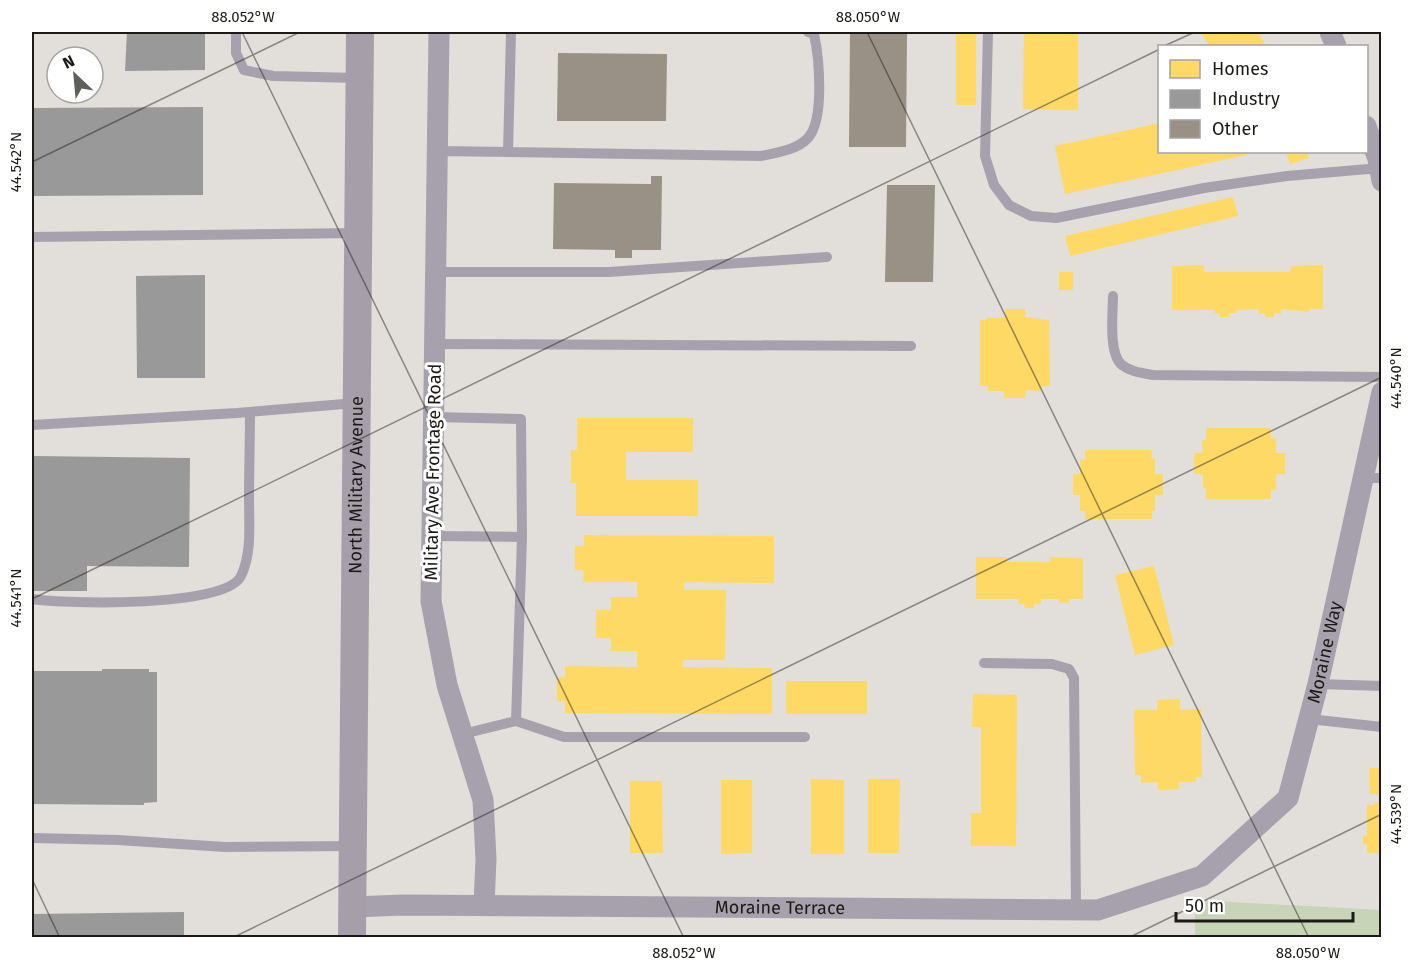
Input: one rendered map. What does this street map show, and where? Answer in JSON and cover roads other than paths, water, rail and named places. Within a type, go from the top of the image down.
[{"type":"main road","name":"North Military Avenue","points":[[352,938],[360,32]]},
{"type":"street","name":"Military Ave Frontage Road","points":[[440,32],[431,601],[447,685],[483,800],[486,859],[484,905]]},
{"type":"street","points":[[1373,134],[1381,175]]},
{"type":"street","name":"Moraine Way","points":[[1202,876],[1288,798],[1372,478],[1381,394]]},
{"type":"street","name":"Moraine Terrace","points":[[352,907],[484,905],[1098,910],[1202,876]]},
{"type":"lane","points":[[236,32],[236,53],[244,70],[273,76],[360,78]]},
{"type":"lane","points":[[508,152],[511,32]]},
{"type":"lane","points":[[438,151],[761,156],[786,151],[808,139],[817,123],[819,59],[814,34],[808,32]]},
{"type":"lane","points":[[988,32],[985,156],[994,185],[1009,205],[1031,216],[1056,218],[1204,188],[1287,176],[1381,175]]},
{"type":"lane","points":[[32,237],[358,232]]},
{"type":"lane","points":[[436,272],[609,272],[827,257]]},
{"type":"lane","points":[[1113,296],[1113,346],[1120,364],[1135,372],[1153,375],[1382,377]]},
{"type":"lane","points":[[435,344],[911,346]]},
{"type":"lane","points":[[32,425],[357,403]]},
{"type":"lane","points":[[32,599],[85,604],[186,598],[223,590],[240,579],[249,555],[250,412]]},
{"type":"lane","points":[[434,417],[521,419],[522,537],[516,721]]},
{"type":"lane","points":[[432,536],[522,537]]},
{"type":"lane","points":[[984,663],[1052,664],[1069,669],[1074,678],[1076,910]]},
{"type":"lane","points":[[1318,684],[1382,686]]},
{"type":"lane","points":[[1309,719],[1382,727]]},
{"type":"lane","points":[[463,734],[516,721],[564,737],[805,737]]},
{"type":"lane","points":[[32,837],[118,840],[225,848],[352,846]]}]
